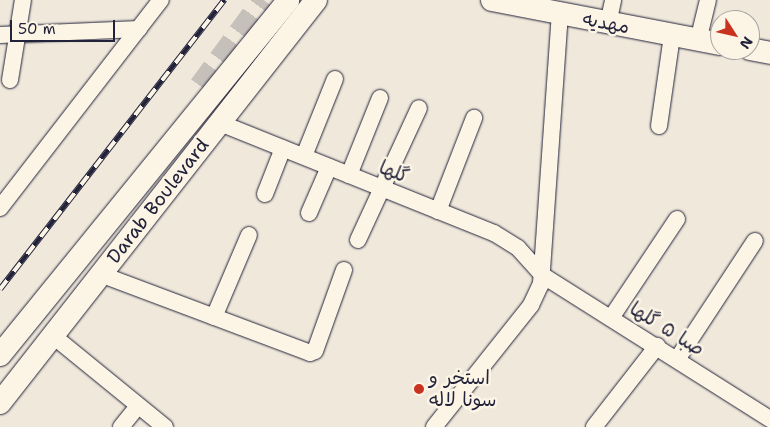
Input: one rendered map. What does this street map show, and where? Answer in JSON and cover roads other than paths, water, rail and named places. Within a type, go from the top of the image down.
[{"type":"main road","name":"Darab Boulevard","points":[[5,349],[288,0]]},
{"type":"main road","name":"Darab Boulevard","points":[[0,403],[74,306],[316,0]]},
{"type":"main road","name":"مهدیه","points":[[492,0],[521,4],[560,15],[709,43]]},
{"type":"main road","points":[[131,195],[159,145],[200,86]]},
{"type":"main road","points":[[54,289],[74,306]]},
{"type":"main road","points":[[5,349],[32,360]]},
{"type":"street","points":[[10,80],[23,0]]},
{"type":"street","points":[[0,208],[161,0]]},
{"type":"street","points":[[608,24],[613,0]]},
{"type":"street","points":[[708,0],[709,43]]},
{"type":"street","points":[[434,427],[531,305],[542,276],[560,15]]},
{"type":"street","points":[[0,35],[139,29]]},
{"type":"street","points":[[659,126],[672,36]]},
{"type":"street","points":[[304,156],[335,79]]},
{"type":"street","points":[[350,175],[380,98]]},
{"type":"street","points":[[358,240],[419,108]]},
{"type":"street","points":[[438,211],[474,118]]},
{"type":"street","name":"گلها","points":[[220,123],[502,238],[518,248],[542,276]]},
{"type":"street","points":[[265,194],[283,148]]},
{"type":"street","points":[[309,213],[329,167]]},
{"type":"street","points":[[611,318],[677,219]]},
{"type":"street","points":[[214,317],[249,235]]},
{"type":"street","points":[[678,358],[754,240]]},
{"type":"street","points":[[100,274],[310,353],[315,351],[344,270]]},
{"type":"street","name":"صبا ۵ گلها","points":[[542,276],[678,358],[770,419]]},
{"type":"street","points":[[52,335],[164,427]]},
{"type":"street","points":[[594,427],[657,346]]},
{"type":"street","points":[[121,427],[138,406]]},
{"type":"tunnel","points":[[200,86],[263,0]]},
{"type":"railway","points":[[0,289],[224,0]]},
{"type":"place","name":"استخر و سونا لاله","points":[[419,389]]}]
